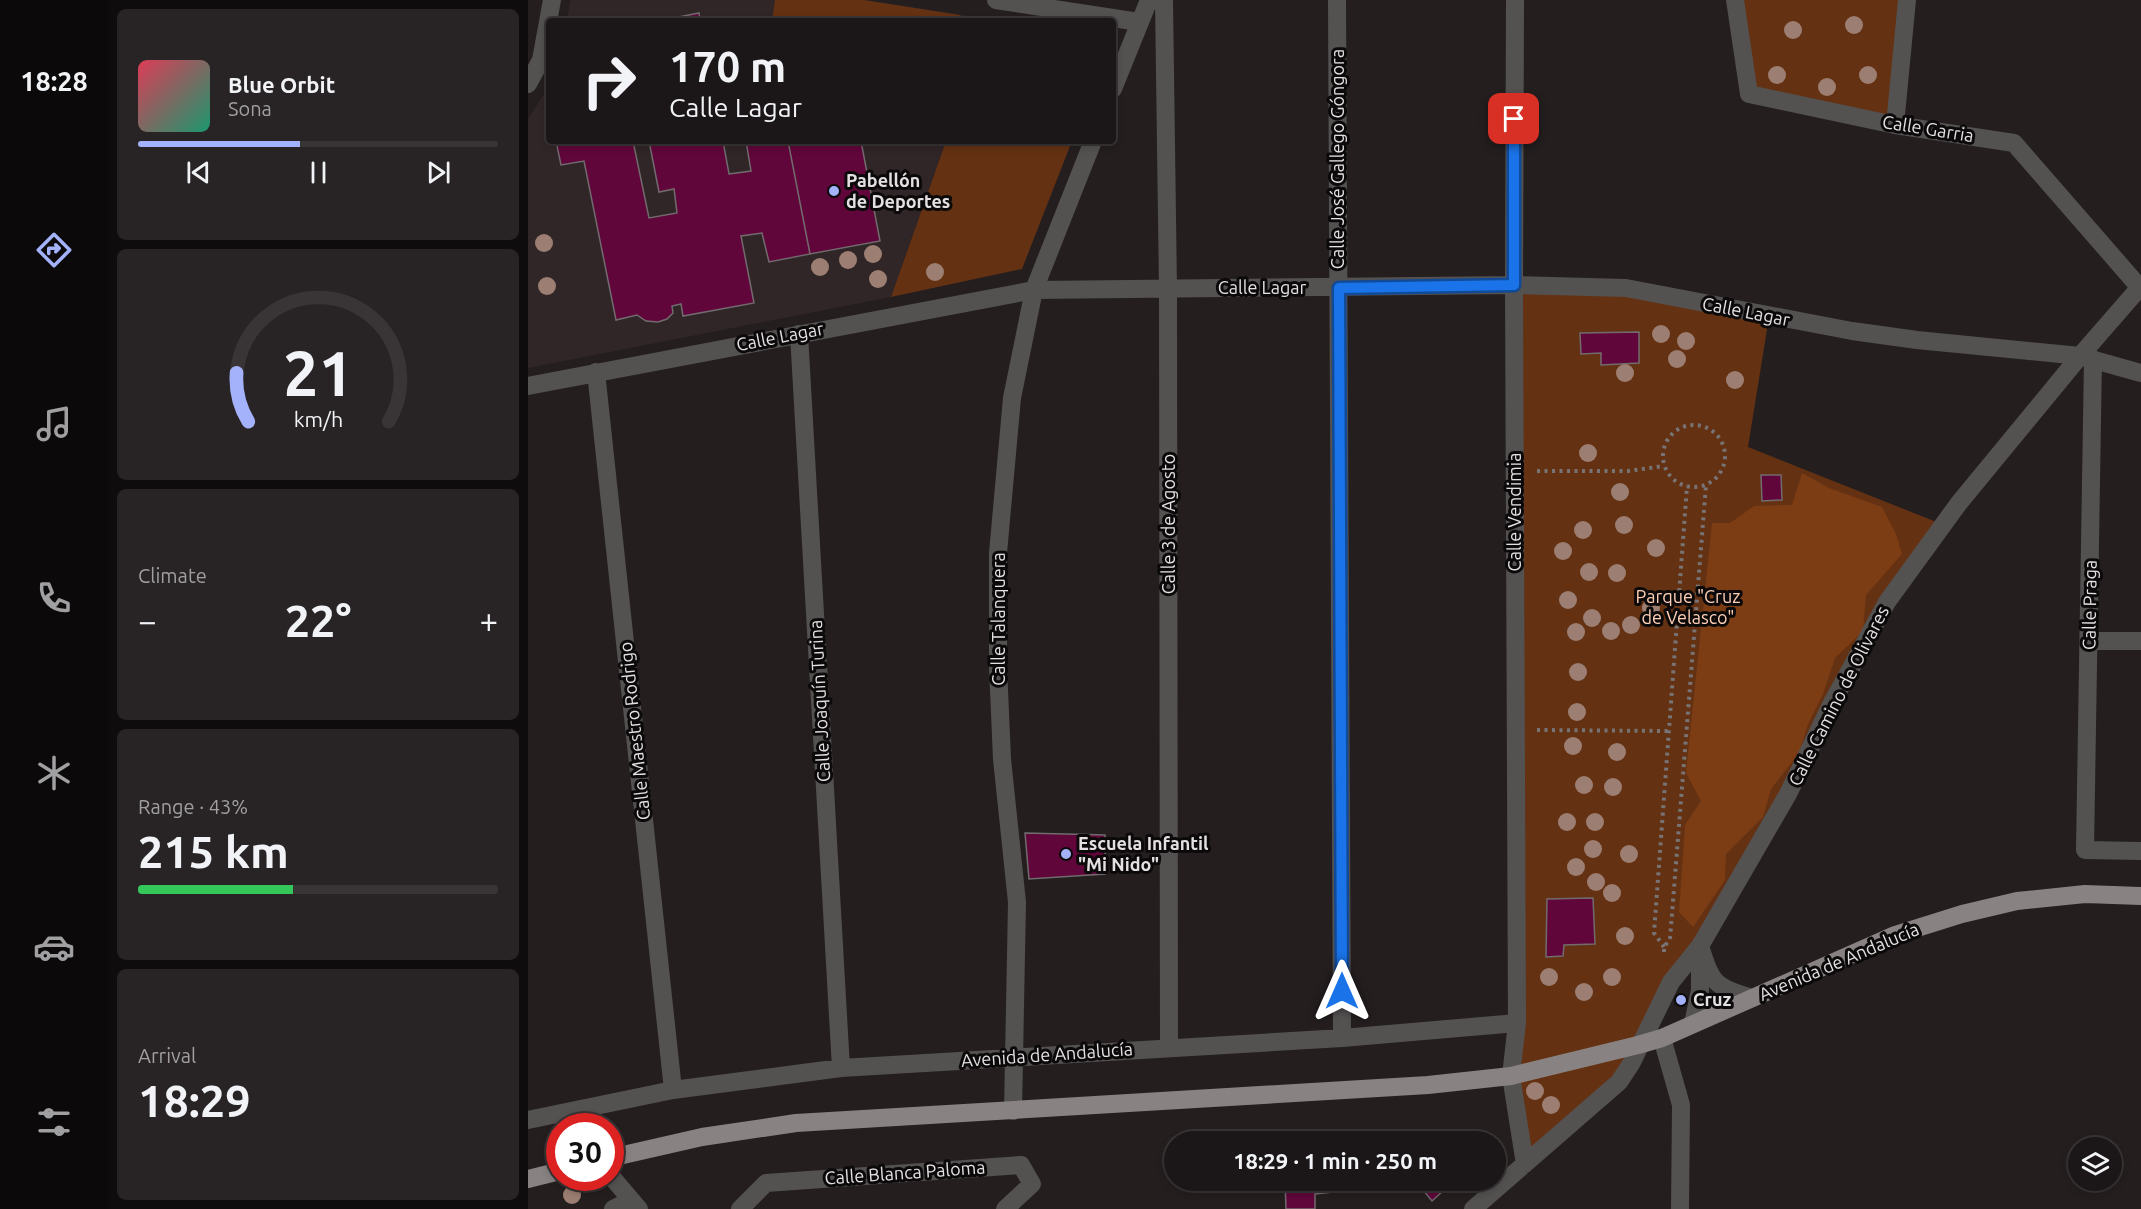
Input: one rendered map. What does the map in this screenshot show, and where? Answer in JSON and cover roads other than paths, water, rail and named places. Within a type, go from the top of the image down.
[{"type":"main road","name":"Avenida de Andalucía","points":[[624,1155],[702,1137],[796,1123],[1428,1085],[1511,1076],[1662,1038],[1895,935],[1962,914],[2017,901],[2085,894],[2141,896]]},
{"type":"main road","points":[[528,1179],[546,1174]]},
{"type":"street","points":[[549,18],[552,0]]},
{"type":"street","points":[[996,0],[1114,18]]},
{"type":"street","points":[[1116,82],[1149,0]]},
{"type":"street","name":"Calle 3 de Agosto","points":[[1164,0],[1168,289],[1169,1047]]},
{"type":"street","name":"Calle José Gallego Góngora","points":[[1337,0],[1342,1038]]},
{"type":"street","name":"Calle Vendimia","points":[[1515,0],[1517,1023]]},
{"type":"street","name":"Calle Garria","points":[[1735,0],[1749,94],[1895,125],[2014,143],[2140,287]]},
{"type":"street","points":[[1895,125],[1907,0]]},
{"type":"street","points":[[1116,18],[1140,22]]},
{"type":"street","points":[[528,84],[541,60],[546,33]]},
{"type":"street","name":"Calle Talanquera","points":[[1013,1111],[1017,902],[1002,759],[998,667],[998,553],[1012,398],[1034,290],[1091,144]]},
{"type":"street","name":"Calle Lagar","points":[[528,386],[1034,290],[1514,285],[1626,288],[1852,332],[2086,357],[2141,373]]},
{"type":"street","name":"Calle Camino de Olivares","points":[[1473,1209],[1618,1082],[1630,1064],[1671,982],[1700,946],[1788,794],[1833,700],[1887,602],[1959,503],[2086,357],[2140,287]]},
{"type":"street","name":"Calle Joaquín Turina","points":[[798,334],[841,1068]]},
{"type":"street","name":"Calle Praga","points":[[2086,357],[2089,641],[2085,850],[2141,850]]},
{"type":"street","name":"Calle Maestro Rodrigo","points":[[596,372],[673,1090]]},
{"type":"street","points":[[2089,641],[2141,641]]},
{"type":"street","points":[[1700,946],[1709,974],[1724,989],[1752,998]]},
{"type":"street","points":[[1693,1024],[1700,990],[1700,946]]},
{"type":"street","points":[[1517,1023],[1511,1076],[1525,1164]]},
{"type":"street","name":"Avenida de Andalucía","points":[[528,1120],[673,1090],[841,1068],[1342,1038],[1517,1023]]},
{"type":"street","points":[[1662,1038],[1681,1105],[1680,1209]]},
{"type":"street","name":"Calle Blanca Paloma","points":[[740,1209],[766,1183],[1021,1165],[1032,1184],[1005,1209]]},
{"type":"street","points":[[613,1209],[635,1204],[624,1191]]},
{"type":"place","name":"Pabellón de Deportes","points":[[834,191]]},
{"type":"place","name":"Escuela Infantil \"Mi Nido\"","points":[[1066,854]]},
{"type":"place","name":"Cruz","points":[[1681,1000]]},
{"type":"park label","name":"Parque \"Cruz de Velasco\"","points":[[1688,607]]}]
